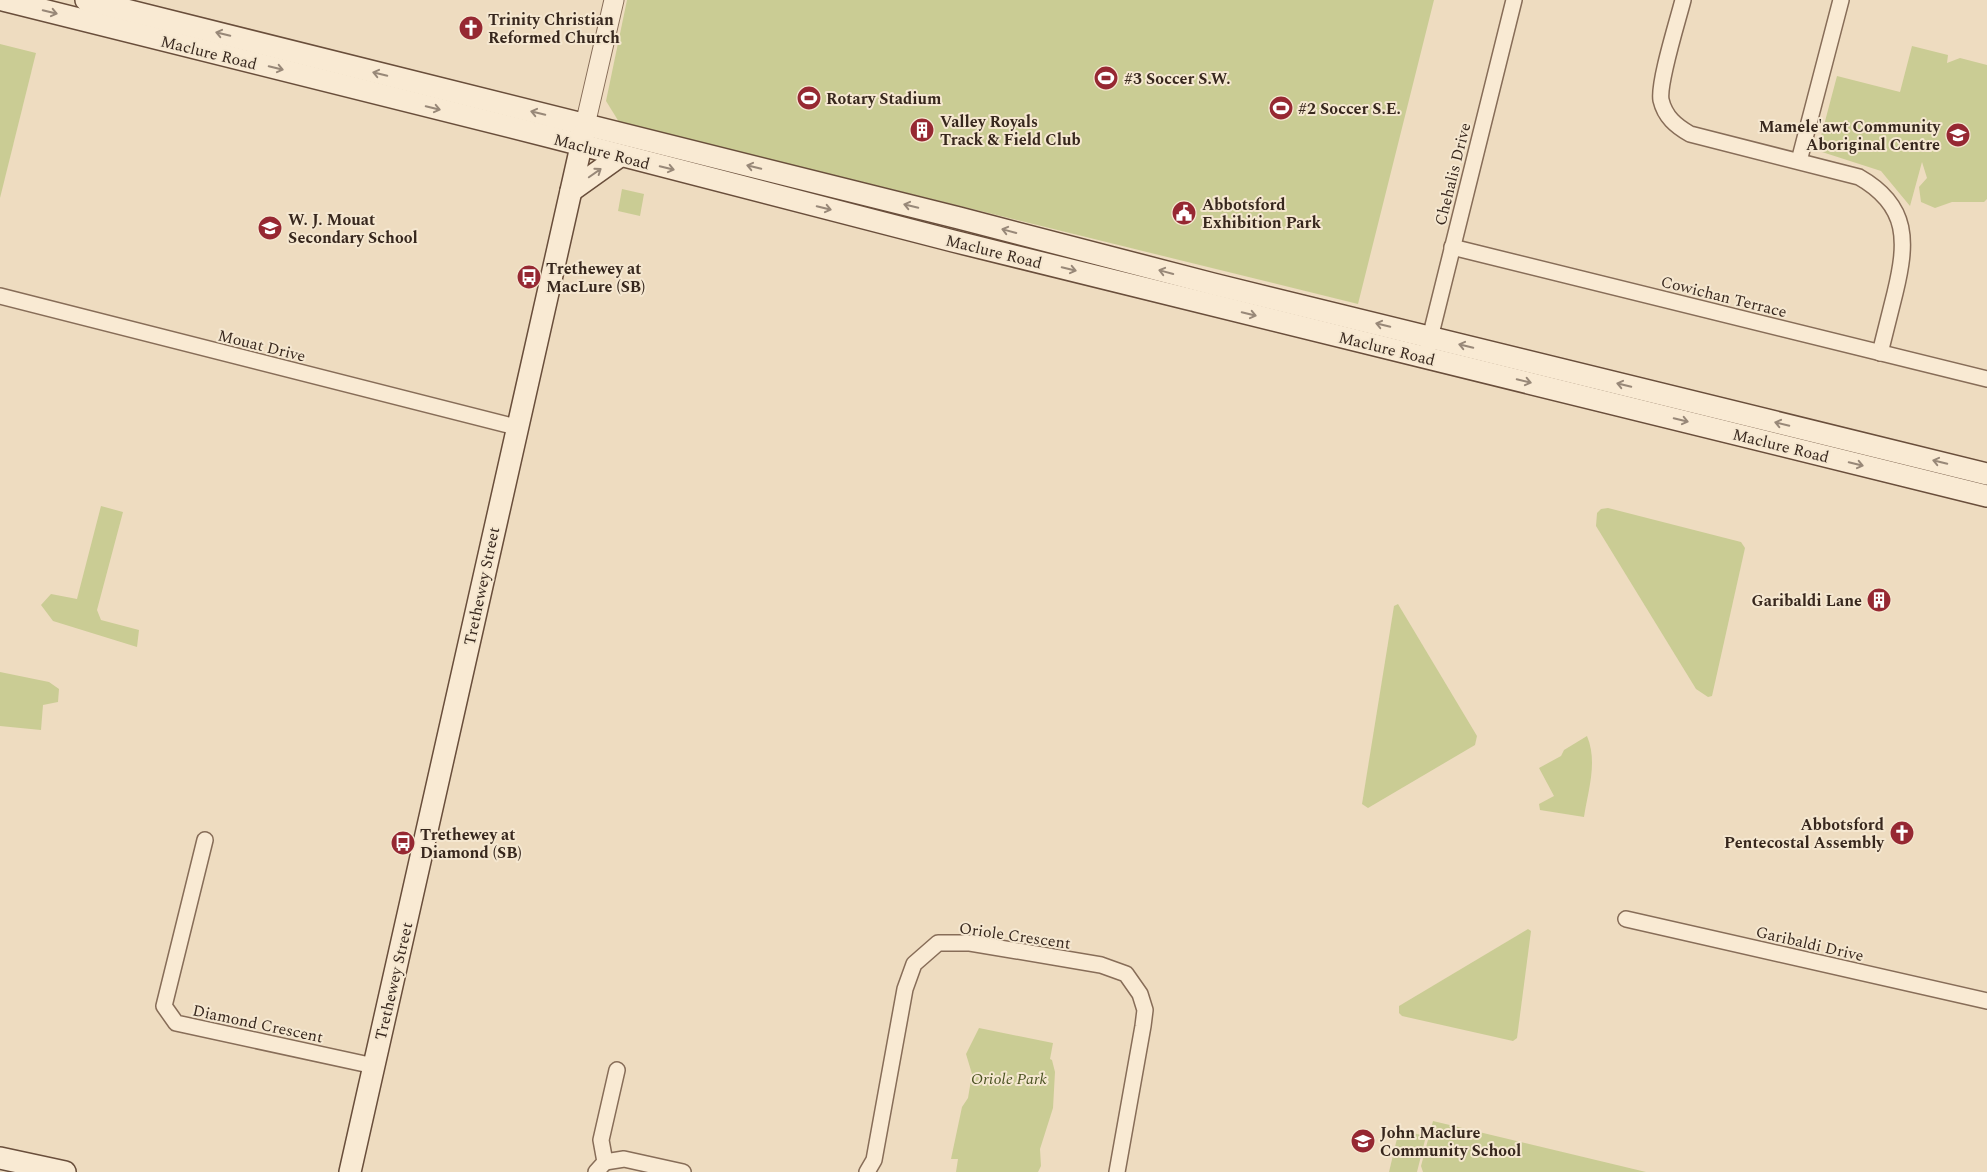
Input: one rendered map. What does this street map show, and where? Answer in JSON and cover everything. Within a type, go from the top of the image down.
[{"type":"main road","name":"Maclure Road","points":[[3,0],[583,135],[1428,347],[1987,496]]},
{"type":"main road","name":"Maclure Road","points":[[86,0],[583,135],[620,156],[972,246],[1987,474]]},
{"type":"main road","name":"Trethewey Street","points":[[350,1172],[583,135]]},
{"type":"main road","points":[[571,191],[620,156]]},
{"type":"main road","points":[[0,1158],[65,1172]]},
{"type":"street","name":"Trethewey Street","points":[[583,135],[614,0]]},
{"type":"street","name":"Chehalis Drive","points":[[1428,347],[1514,0]]},
{"type":"street","points":[[1683,0],[1663,80],[1661,98],[1666,113],[1676,126],[1690,134],[1859,177],[1875,186],[1898,217],[1904,238],[1903,261],[1880,353]]},
{"type":"street","points":[[1799,161],[1841,0]]},
{"type":"street","name":"Cowichan Terrace","points":[[1452,247],[1987,379]]},
{"type":"street","name":"Mouat Drive","points":[[0,296],[516,427]]},
{"type":"street","name":"Diamond Crescent","points":[[205,840],[164,1006],[176,1023],[374,1066]]},
{"type":"street","name":"Garibaldi Drive","points":[[1626,919],[1987,1001]]},
{"type":"street","name":"Oriole Crescent","points":[[867,1172],[874,1160],[905,989],[914,964],[938,944],[970,943],[1101,965],[1126,974],[1140,994],[1145,1010],[1143,1026],[1117,1172]]},
{"type":"street","points":[[617,1070],[601,1140],[601,1167],[624,1159],[682,1172]]},
{"type":"green space","name":"Abbotsford Exhibition Park","points":[[627,0],[1434,0],[1358,304],[619,122],[606,101]]},
{"type":"green space","points":[[0,44],[36,53],[0,198]]},
{"type":"green space","points":[[1912,46],[1948,55],[1947,63],[1960,58],[1987,65],[1987,199],[1984,202],[1952,202],[1935,208],[1921,202],[1919,187],[1927,178],[1922,162],[1910,206],[1881,171],[1822,152],[1819,144],[1837,76],[1900,92]]},
{"type":"green space","points":[[622,189],[644,194],[640,216],[618,211]]},
{"type":"green space","points":[[101,506],[123,512],[97,610],[101,620],[139,630],[137,647],[53,621],[41,605],[51,594],[77,599]]},
{"type":"green space","points":[[1608,508],[1741,542],[1745,548],[1712,696],[1708,697],[1696,689],[1596,526],[1597,513],[1601,509]]},
{"type":"green space","points":[[1398,604],[1477,736],[1475,745],[1368,808],[1362,804],[1394,606]]},
{"type":"green space","points":[[0,672],[49,682],[59,689],[58,702],[43,705],[41,730],[0,726]]},
{"type":"green space","points":[[1587,736],[1592,756],[1592,766],[1584,817],[1540,810],[1539,804],[1554,796],[1539,768],[1561,756],[1564,750]]},
{"type":"green space","points":[[1528,929],[1531,931],[1517,1038],[1513,1041],[1402,1016],[1399,1013],[1399,1006]]},
{"type":"green space","name":"Oriole Park","points":[[979,1028],[1053,1043],[1050,1059],[1052,1060],[1055,1072],[1053,1108],[1040,1149],[1041,1166],[1038,1172],[956,1172],[958,1159],[951,1159],[962,1107],[968,1098],[972,1074],[966,1054]]},
{"type":"green space","points":[[1433,1121],[1646,1172],[1423,1172],[1421,1166]]},
{"type":"green space","points":[[1399,1130],[1426,1136],[1417,1172],[1389,1172]]},
{"type":"place","name":"Trinity Christian Reformed Church","points":[[471,28]]},
{"type":"place","name":"#3 Soccer S.W.","points":[[1106,78]]},
{"type":"place","name":"Rotary Stadium","points":[[809,98]]},
{"type":"place","name":"#2 Soccer S.E.","points":[[1281,108]]},
{"type":"place","name":"Valley Royals Track & Field Club","points":[[922,130]]},
{"type":"place","name":"Mamele'awt Community Aboriginal Centre","points":[[1958,135]]},
{"type":"place","name":"Abbotsford Exhibition Park","points":[[1184,213]]},
{"type":"place","name":"W. J. Mouat Secondary School","points":[[270,228]]},
{"type":"place","name":"Trethewey at MacLure (SB)","points":[[529,277]]},
{"type":"place","name":"Garibaldi Lane","points":[[1879,600]]},
{"type":"place","name":"Abbotsford Pentecostal Assembly","points":[[1902,833]]},
{"type":"place","name":"Trethewey at Diamond (SB)","points":[[403,843]]},
{"type":"place","name":"John Maclure Community School","points":[[1363,1141]]}]
